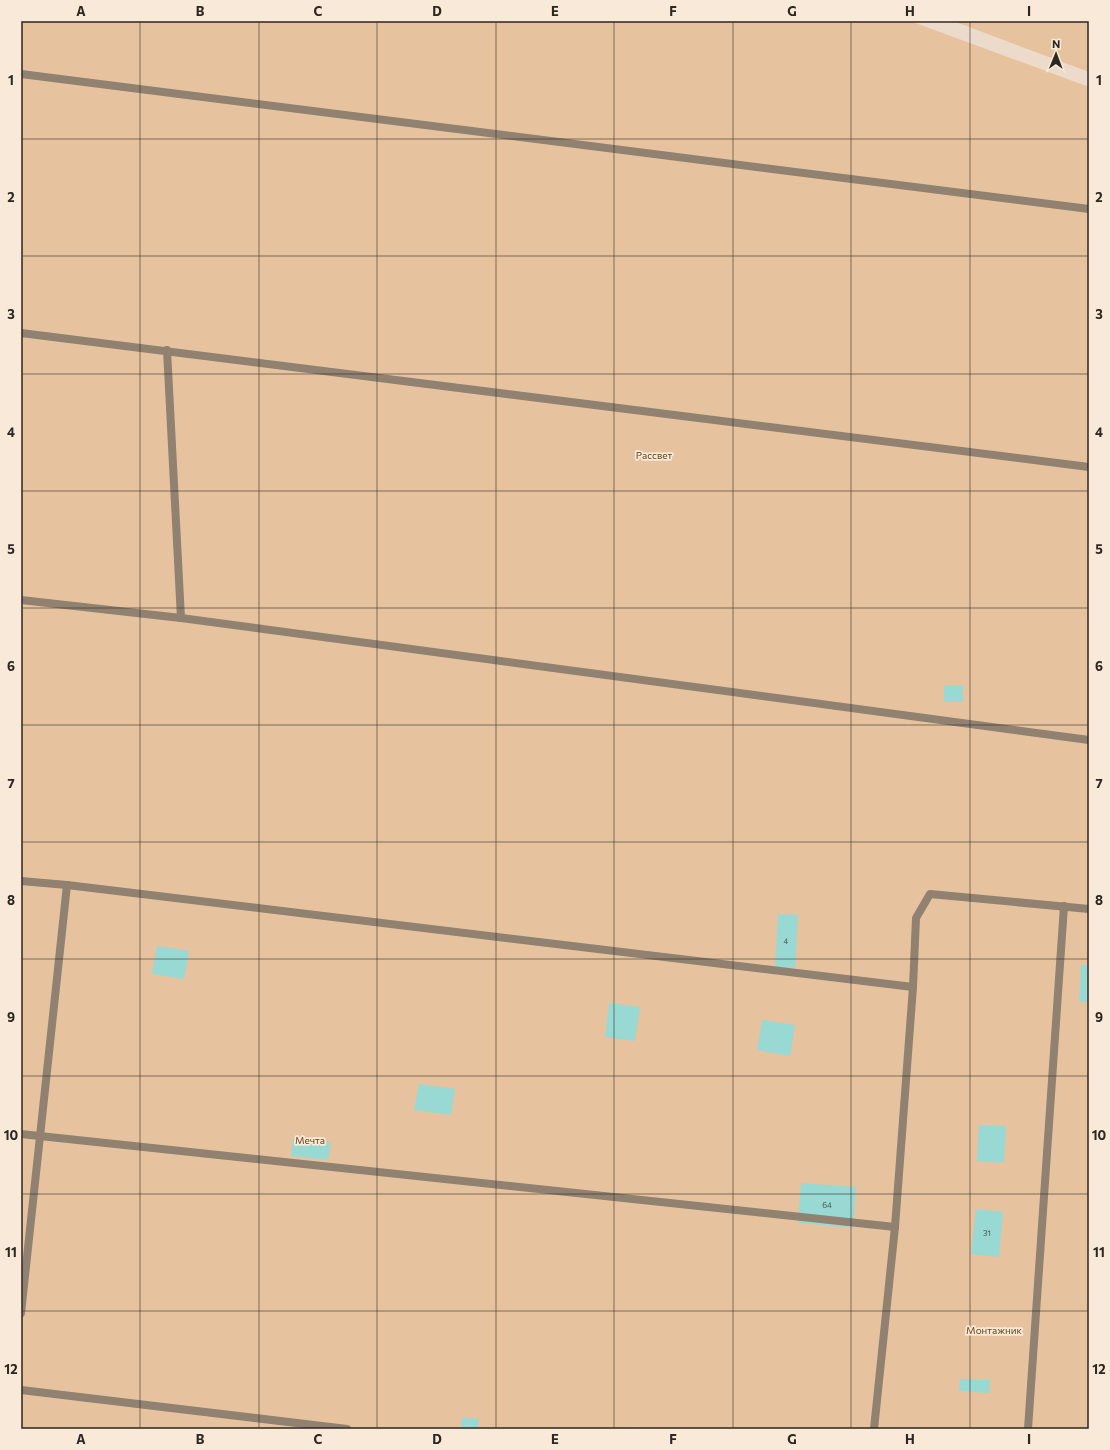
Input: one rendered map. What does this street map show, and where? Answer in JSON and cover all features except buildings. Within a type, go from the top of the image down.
[{"type":"lane","points":[[21,74],[1089,209]]},
{"type":"lane","points":[[21,333],[167,350],[1089,467]]},
{"type":"lane","points":[[167,350],[181,618]]},
{"type":"lane","points":[[21,600],[181,618],[1089,740]]},
{"type":"lane","points":[[21,881],[67,885],[913,987]]},
{"type":"lane","points":[[21,1313],[67,885]]},
{"type":"lane","points":[[874,1429],[894,1227],[913,987],[916,918],[930,894],[1089,909]]},
{"type":"lane","points":[[1028,1429],[1064,906]]},
{"type":"lane","points":[[21,1134],[894,1227]]},
{"type":"lane","points":[[21,1390],[347,1429]]},
{"type":"green space","name":"Рассвет","points":[[21,21],[910,21],[1089,87],[1089,1429],[21,1429]]},
{"type":"green space","points":[[953,21],[1089,21],[1089,72]]},
{"type":"park label","name":"Мечта","points":[[310,1140]]},
{"type":"park label","name":"Монтажник","points":[[994,1330]]}]
